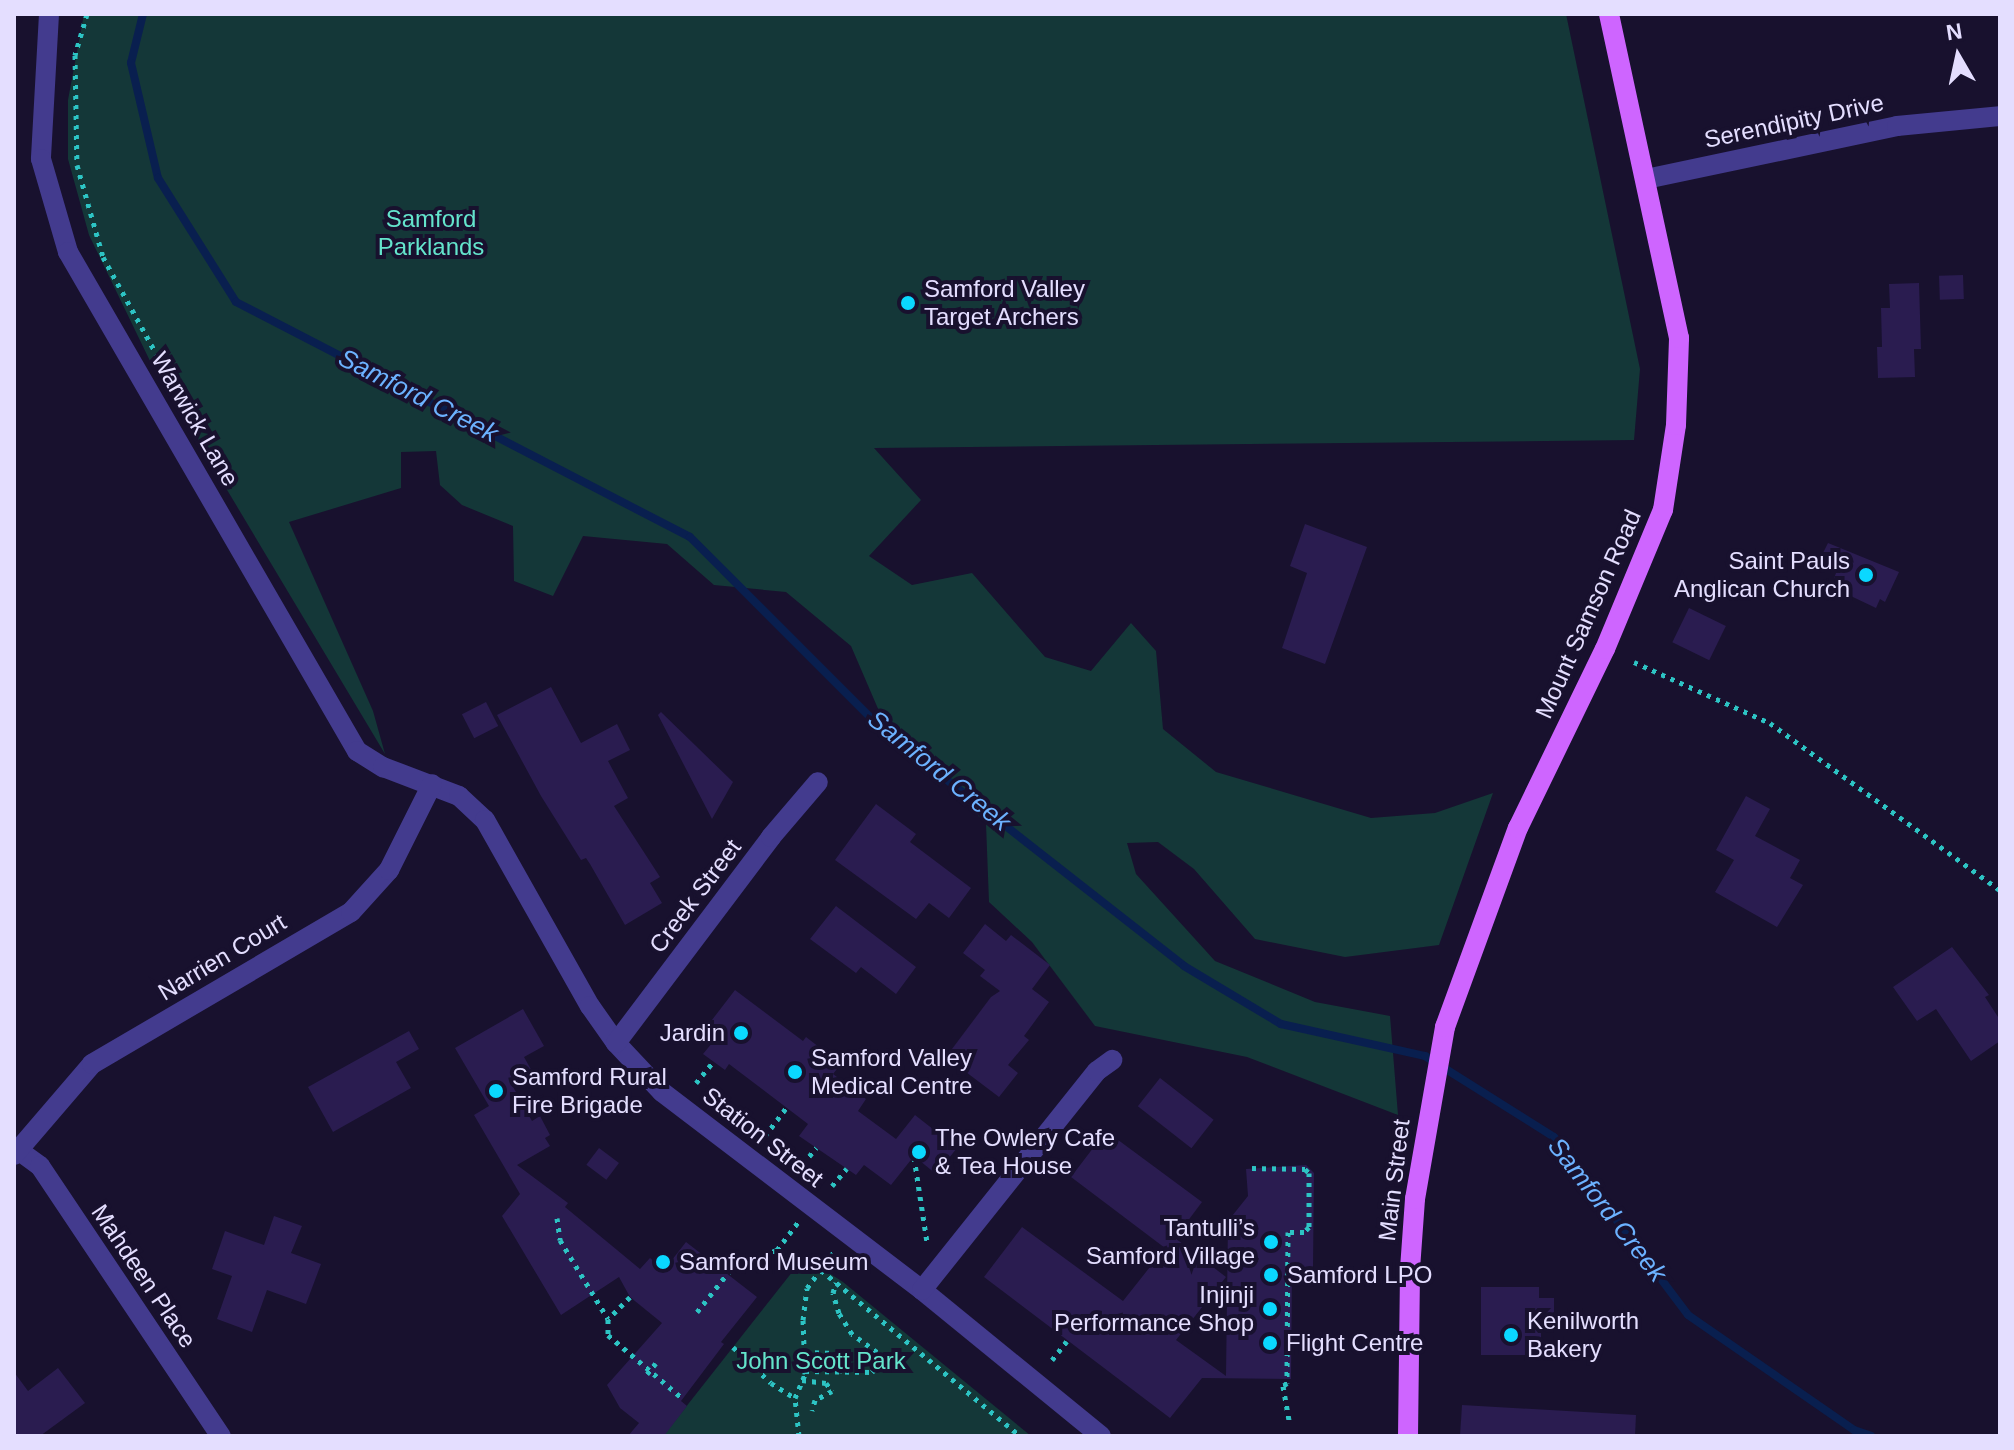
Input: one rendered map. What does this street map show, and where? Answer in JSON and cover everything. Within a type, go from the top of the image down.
[{"type":"main road","name":"Mount Samson Road","points":[[1477,937],[1518,828],[1605,649],[1663,510],[1676,425],[1679,338],[1609,14]]},
{"type":"main road","name":"Main Street","points":[[1408,1436],[1410,1269],[1427,1120],[1445,1027],[1477,937]]},
{"type":"street","name":"Warwick Lane","points":[[49,14],[41,159],[68,252],[357,751],[383,767],[432,784]]},
{"type":"street","name":"Serendipity Drive","points":[[1646,179],[1897,126],[2000,116]]},
{"type":"street","name":"Creek Street","points":[[616,1043],[771,837],[818,782]]},
{"type":"street","name":"Station Street","points":[[432,784],[459,796],[485,820],[590,1006],[616,1043],[662,1092],[922,1290],[1101,1436]]},
{"type":"street","name":"Narrien Court","points":[[16,1153],[92,1064],[351,912],[389,870],[432,784]]},
{"type":"street","points":[[922,1290],[1097,1071],[1112,1060]]},
{"type":"street","name":"Mahdeen Place","points":[[16,1153],[40,1166],[221,1436]]},
{"type":"path","points":[[87,14],[75,55],[77,165],[103,257],[170,377]]},
{"type":"path","points":[[1634,662],[1770,723],[2000,890]]},
{"type":"path","points":[[696,1083],[713,1062]]},
{"type":"path","points":[[765,1136],[786,1108]]},
{"type":"path","points":[[803,1164],[816,1148]]},
{"type":"path","points":[[914,1157],[927,1242]]},
{"type":"path","points":[[832,1186],[847,1168]]},
{"type":"path","points":[[1252,1168],[1305,1169],[1309,1173],[1309,1227],[1304,1232],[1288,1232],[1287,1383],[1283,1386],[1289,1421]]},
{"type":"path","points":[[697,1312],[735,1264],[777,1250],[810,1207]]},
{"type":"path","points":[[557,1218],[560,1240],[608,1319],[608,1335],[682,1398]]},
{"type":"path","points":[[799,1436],[795,1398],[805,1371],[807,1288],[846,1234]]},
{"type":"path","points":[[821,1270],[1020,1436]]},
{"type":"path","points":[[805,1371],[872,1372],[879,1364],[877,1352],[852,1334],[839,1313],[833,1293],[836,1282]]},
{"type":"path","points":[[608,1319],[630,1297]]},
{"type":"path","points":[[1052,1360],[1067,1341]]},
{"type":"path","points":[[733,1347],[771,1383],[795,1398]]},
{"type":"path","points":[[805,1352],[843,1353],[842,1373]]},
{"type":"path","points":[[648,1372],[656,1363]]},
{"type":"path","points":[[802,1380],[826,1383],[832,1391],[815,1400],[812,1411]]},
{"type":"green space","name":"Samford Parklands","points":[[84,14],[1566,14],[1640,369],[1634,440],[874,448],[921,500],[869,556],[912,585],[972,573],[1045,657],[1091,671],[1131,623],[1156,651],[1163,729],[1216,772],[1371,818],[1435,813],[1493,793],[1439,945],[1345,957],[1255,939],[1194,869],[1158,842],[1127,843],[1136,874],[1215,961],[1315,1002],[1390,1016],[1398,1115],[1247,1057],[1095,1026],[1032,942],[989,902],[986,824],[879,711],[851,646],[786,592],[714,585],[667,544],[583,536],[553,596],[514,581],[513,526],[462,505],[440,485],[436,451],[401,452],[401,488],[289,522],[373,711],[385,754],[150,361],[89,235],[68,159],[68,100]]},
{"type":"green space","name":"John Scott Park","points":[[804,1257],[843,1282],[1031,1436],[663,1436]]},
{"type":"building","points":[[1963,275],[1964,299],[1940,300],[1939,276]]},
{"type":"building","points":[[1919,283],[1921,349],[1914,349],[1915,377],[1878,378],[1877,347],[1882,347],[1881,308],[1890,308],[1889,284]]},
{"type":"building","points":[[1305,524],[1367,547],[1325,664],[1282,648],[1307,573],[1290,566]]},
{"type":"building","name":"Saint Pauls Anglican Church","points":[[1828,543],[1899,572],[1885,602],[1880,599],[1876,608],[1834,588],[1838,580],[1834,578],[1836,573],[1817,565]]},
{"type":"building","points":[[1689,608],[1726,626],[1709,660],[1672,642]]},
{"type":"building","points":[[551,687],[581,743],[617,724],[630,750],[608,761],[628,798],[614,806],[660,877],[650,883],[662,903],[625,925],[590,864],[586,858],[581,860],[541,796],[497,715]]},
{"type":"building","points":[[486,702],[498,726],[474,738],[462,714]]},
{"type":"building","points":[[661,712],[733,782],[712,819],[658,715]]},
{"type":"building","points":[[1746,796],[1770,809],[1755,836],[1800,860],[1790,878],[1803,885],[1777,927],[1715,892],[1734,860],[1716,850]]},
{"type":"building","points":[[876,804],[916,834],[910,842],[971,888],[949,918],[929,903],[916,919],[835,860]]},
{"type":"building","points":[[836,906],[916,967],[896,994],[861,967],[856,973],[810,939]]},
{"type":"building","points":[[985,924],[1006,941],[1011,935],[1050,965],[1032,989],[1049,1002],[1024,1036],[1029,1040],[1008,1065],[1018,1073],[999,1097],[958,1066],[961,1061],[949,1053],[991,997],[1000,991],[980,976],[985,970],[963,953]]},
{"type":"building","points":[[1952,947],[1989,995],[1985,997],[2000,1020],[2000,1041],[1971,1061],[1936,1009],[1917,1021],[1893,987]]},
{"type":"building","points":[[735,990],[803,1041],[806,1037],[841,1064],[833,1074],[866,1099],[858,1111],[896,1139],[915,1115],[957,1148],[936,1174],[914,1156],[891,1185],[864,1165],[856,1175],[799,1136],[808,1124],[729,1064],[725,1070],[703,1054],[717,1037],[705,1029]]},
{"type":"building","points":[[523,1009],[544,1046],[524,1057],[533,1073],[512,1085],[532,1121],[540,1116],[550,1135],[545,1138],[550,1146],[517,1165],[568,1203],[565,1207],[640,1269],[650,1258],[664,1270],[686,1242],[757,1297],[721,1342],[724,1344],[681,1401],[687,1406],[664,1436],[628,1436],[639,1423],[620,1408],[607,1385],[662,1323],[630,1297],[619,1277],[561,1315],[502,1216],[520,1194],[474,1115],[489,1106],[455,1048]]},
{"type":"building","points":[[409,1031],[419,1049],[396,1062],[411,1088],[333,1132],[308,1087]]},
{"type":"building","points":[[1160,1078],[1214,1120],[1191,1148],[1138,1106]]},
{"type":"building","points":[[1106,1131],[1202,1202],[1175,1238],[1226,1277],[1176,1340],[1226,1376],[1228,1221],[1248,1196],[1246,1169],[1306,1165],[1314,1173],[1313,1267],[1292,1267],[1291,1379],[1202,1378],[1170,1418],[984,1277],[1022,1227],[1123,1301],[1165,1248],[1071,1177]]},
{"type":"building","points":[[599,1148],[619,1163],[606,1180],[586,1165]]},
{"type":"building","points":[[274,1216],[302,1226],[291,1253],[321,1264],[306,1304],[267,1290],[252,1332],[217,1319],[232,1276],[212,1269],[225,1231],[264,1245]]},
{"type":"building","name":"Kenilworth Bakery","points":[[1481,1287],[1539,1287],[1539,1298],[1554,1298],[1554,1321],[1541,1321],[1541,1355],[1481,1355]]},
{"type":"building","points":[[58,1368],[85,1403],[40,1436],[14,1436],[14,1372],[28,1391]]},
{"type":"building","points":[[1462,1405],[1636,1415],[1635,1436],[1460,1436]]},
{"type":"waterway","name":"Samford Creek","points":[[143,14],[131,63],[158,178],[236,302],[690,537],[882,729],[1184,966],[1281,1024],[1425,1056],[1554,1137],[1688,1315],[1854,1430],[1871,1436]]},
{"type":"place","name":"Samford Valley Target Archers","points":[[908,303]]},
{"type":"place","name":"Saint Pauls Anglican Church","points":[[1866,575]]},
{"type":"place","name":"Jardin","points":[[741,1033]]},
{"type":"place","name":"Samford Valley Medical Centre","points":[[795,1072]]},
{"type":"place","name":"Samford Rural Fire Brigade","points":[[496,1091]]},
{"type":"place","name":"The Owlery Cafe & Tea House","points":[[919,1152]]},
{"type":"place","name":"Tantulli’s Samford Village","points":[[1271,1242]]},
{"type":"place","name":"Samford Museum","points":[[663,1262]]},
{"type":"place","name":"Samford LPO","points":[[1271,1275]]},
{"type":"place","name":"Injinji Performance Shop","points":[[1270,1309]]},
{"type":"place","name":"Kenilworth Bakery","points":[[1511,1335]]},
{"type":"place","name":"Flight Centre","points":[[1270,1343]]}]
